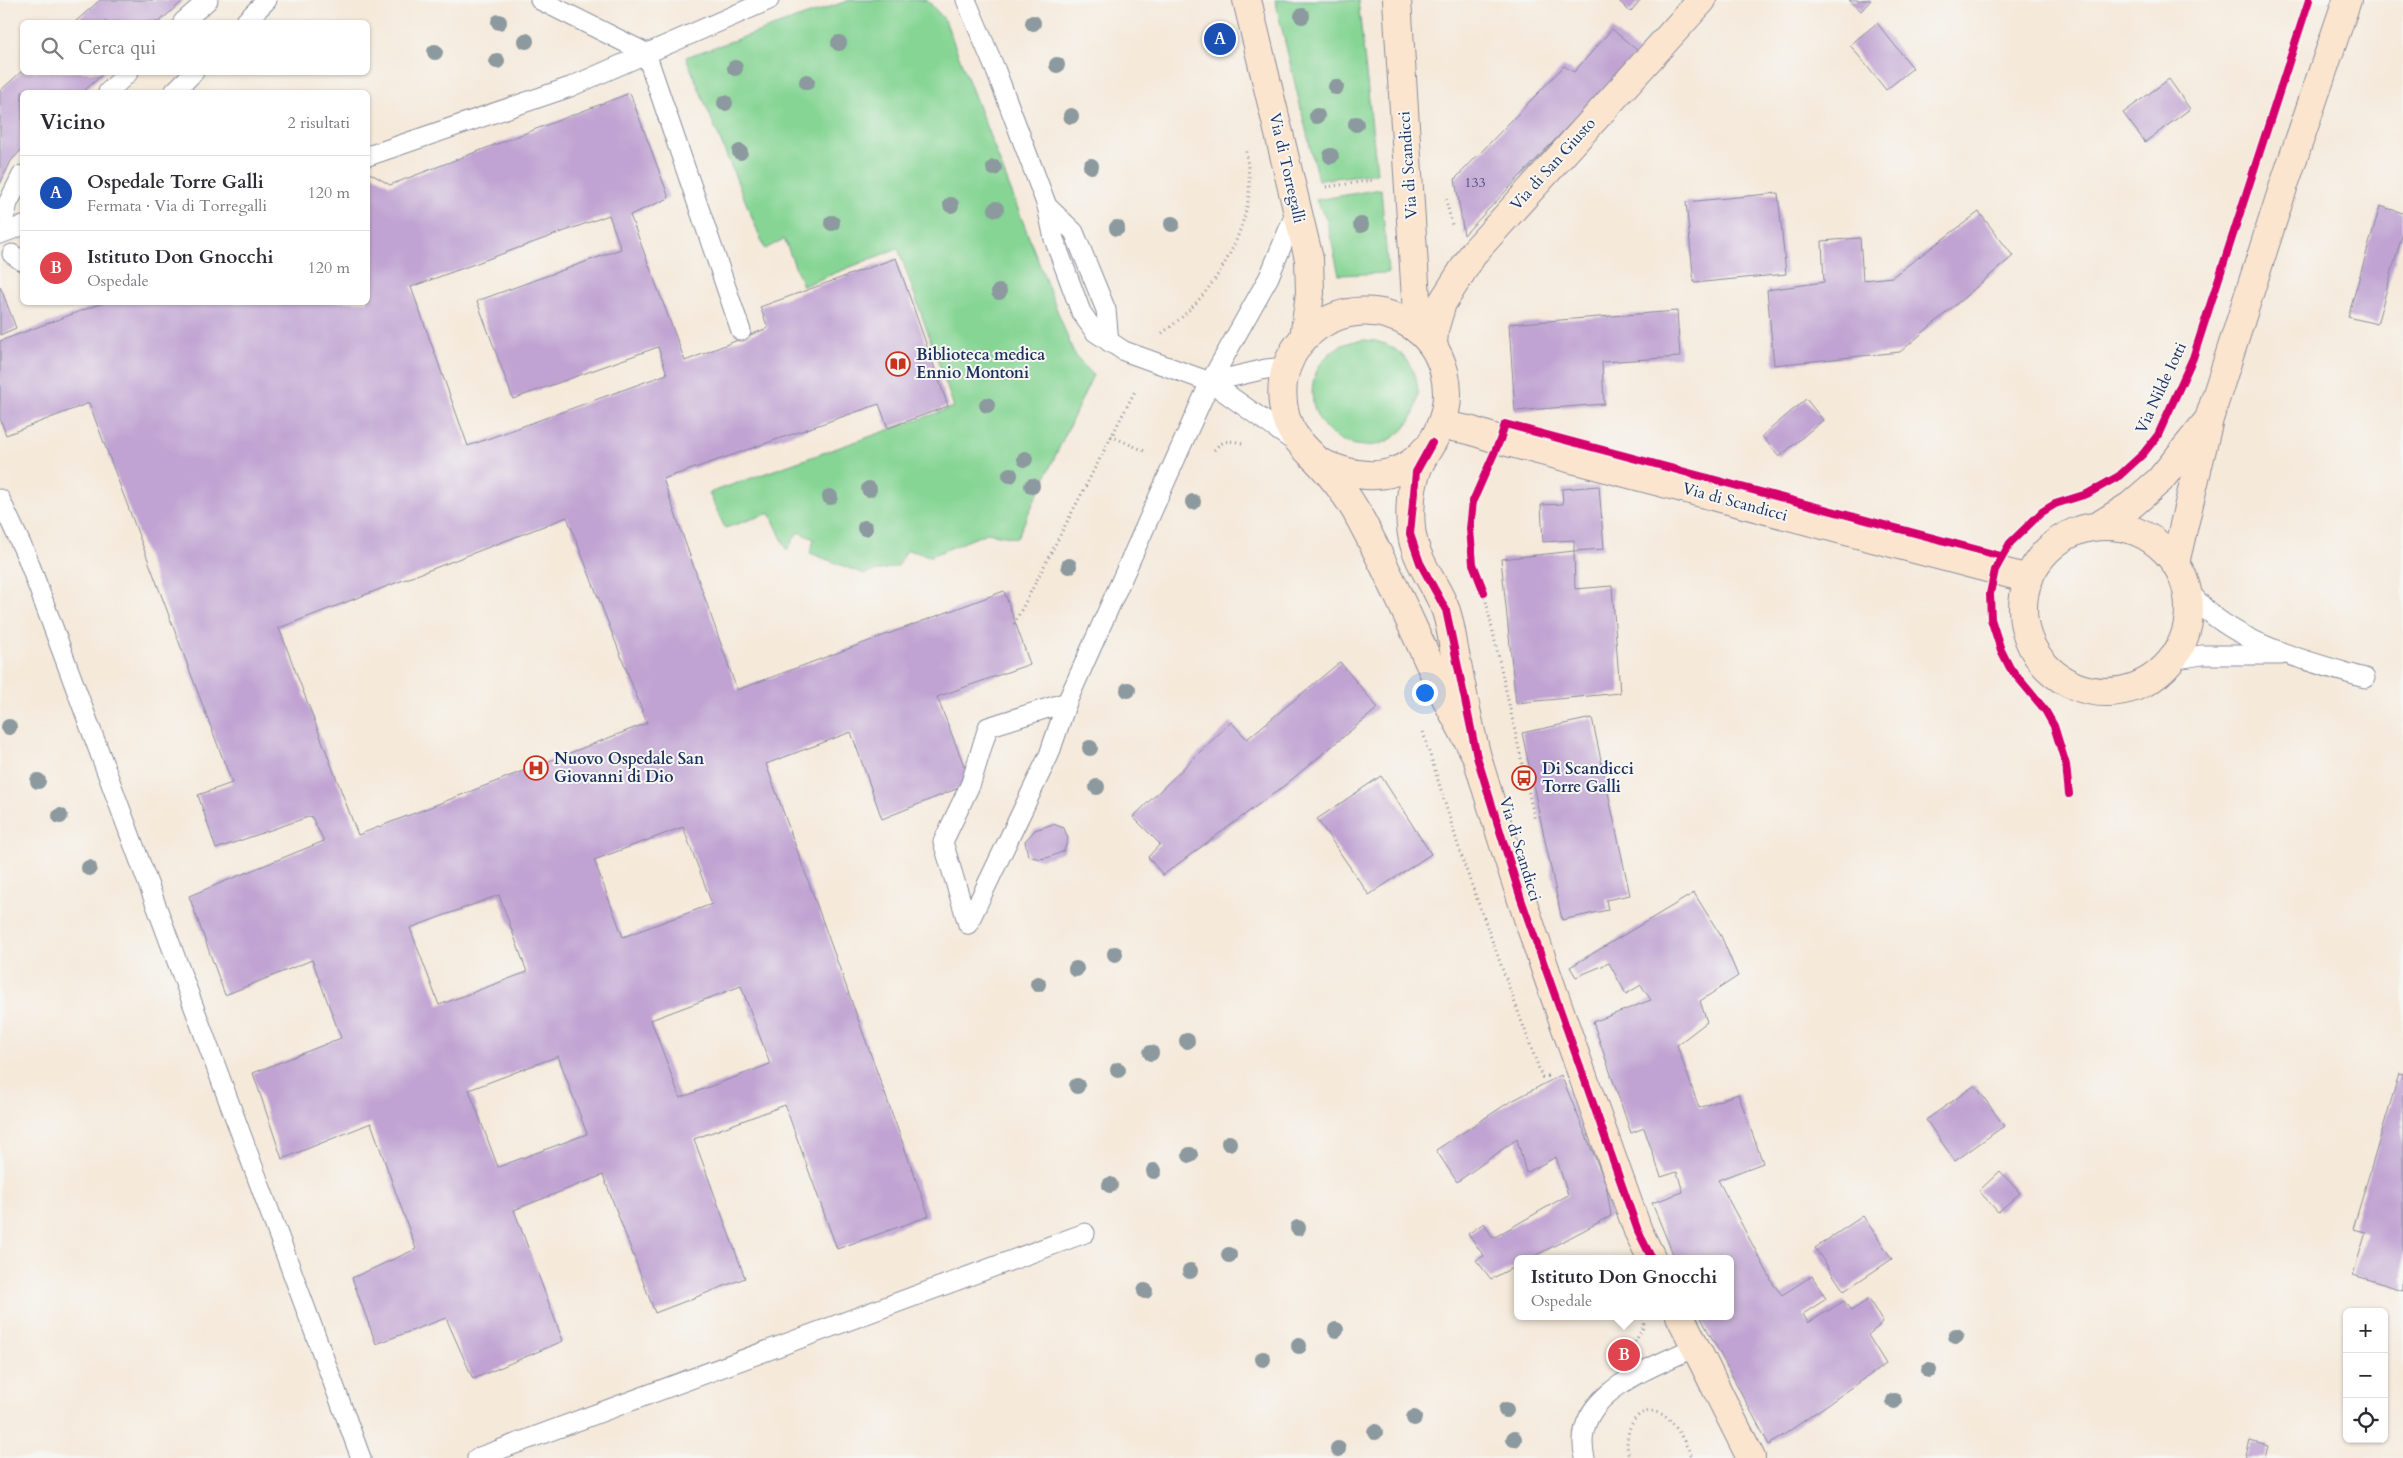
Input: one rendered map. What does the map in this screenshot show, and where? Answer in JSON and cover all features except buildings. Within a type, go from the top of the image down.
[{"type":"main road","name":"Via di Torregalli","points":[[1247,0],[1308,260],[1310,293],[1304,338]]},
{"type":"main road","name":"Via di Scandicci","points":[[1396,0],[1426,338]]},
{"type":"main road","name":"Via di San Giusto","points":[[1426,338],[1434,330],[1442,303],[1475,251],[1702,0]]},
{"type":"main road","points":[[2175,563],[2209,419],[2283,188],[2347,0]]},
{"type":"main road","name":"Via di Scandicci","points":[[1478,757],[1441,690],[1396,588],[1354,508],[1310,454],[1286,418],[1283,384],[1287,367],[1294,352],[1304,338],[1319,324],[1332,318],[1359,310],[1380,312],[1400,318],[1426,338],[1444,366],[1448,390],[1446,408],[1436,434],[1416,472],[1410,534],[1420,563],[1446,610],[1478,757],[1521,899],[1635,1222],[1650,1255]]},
{"type":"main road","points":[[2098,526],[2132,530],[2147,536],[2161,547],[2175,563],[2186,588],[2190,605],[2185,635],[2172,660],[2151,679],[2126,690],[2100,692],[2071,684],[2049,669],[2033,648],[2024,622],[2024,601],[2029,579],[2042,558],[2060,541],[2078,531],[2098,526],[2130,506],[2160,480],[2209,419]]},
{"type":"main road","name":"Via di Scandicci","points":[[1310,454],[1349,474],[1384,474],[1402,469],[1415,462],[1436,434],[1470,430],[1500,440],[2029,579]]},
{"type":"main road","points":[[1682,1320],[1751,1458]]},
{"type":"lane","points":[[186,20],[208,0]]},
{"type":"lane","points":[[247,20],[268,0]]},
{"type":"lane","points":[[540,0],[646,53],[740,331]]},
{"type":"lane","points":[[370,155],[570,87],[769,0]]},
{"type":"lane","points":[[966,0],[996,71],[1046,206],[1074,232],[1106,310],[1109,342],[1124,351],[1210,382],[1310,454]]},
{"type":"lane","points":[[110,90],[126,75]]},
{"type":"lane","points":[[176,90],[191,75]]},
{"type":"lane","points":[[4,216],[20,179]]},
{"type":"lane","points":[[1067,702],[988,727],[971,783],[943,842],[968,924],[1049,755],[1067,702],[1210,382],[1269,277],[1297,209]]},
{"type":"lane","points":[[0,234],[20,227]]},
{"type":"lane","points":[[1210,382],[1266,369],[1287,367]]},
{"type":"lane","points":[[0,499],[27,557],[360,1458]]},
{"type":"lane","points":[[2186,588],[2209,613],[2230,627],[2285,655],[2365,678]]},
{"type":"lane","points":[[2172,660],[2202,655],[2285,655]]},
{"type":"lane","points":[[477,1458],[1085,1233]]},
{"type":"lane","points":[[1585,1458],[1583,1434],[1589,1417],[1600,1400],[1617,1386],[1694,1346]]},
{"type":"path","points":[[1160,334],[1177,323],[1194,306],[1212,284],[1231,252],[1248,200],[1249,183],[1245,149]]},
{"type":"path","points":[[1324,187],[1382,178]]},
{"type":"path","points":[[1014,624],[1135,391]]},
{"type":"path","points":[[1111,436],[1174,464]]},
{"type":"path","points":[[1214,451],[1220,443],[1232,440],[1245,444]]},
{"type":"path","points":[[1421,728],[1463,861],[1542,1077],[1550,1076]]},
{"type":"path","points":[[1630,1458],[1627,1451],[1628,1429],[1636,1417],[1646,1412],[1661,1414],[1673,1425],[1692,1458]]},
{"type":"green space","points":[[850,0],[927,0],[945,20],[1074,354],[1093,375],[1017,538],[987,533],[931,556],[907,550],[898,566],[864,574],[810,553],[814,539],[798,532],[787,550],[770,513],[725,528],[709,493],[954,407],[898,248],[803,286],[784,239],[765,249],[686,57]]},
{"type":"green space","points":[[1275,0],[1358,0],[1377,173],[1318,180]]},
{"type":"green space","points":[[1381,189],[1388,273],[1339,275],[1327,221],[1316,200]]},
{"type":"green space","points":[[1365,340],[1385,344],[1403,355],[1414,373],[1418,393],[1414,413],[1403,431],[1385,442],[1365,446],[1345,442],[1327,431],[1316,413],[1312,393],[1316,373],[1327,355],[1345,344]]},
{"type":"cycle path","name":"Via Nilde Iotti","points":[[2069,794],[2066,765],[2054,726],[2045,710],[2010,668],[2001,650],[1991,619],[1990,594],[1995,570],[2010,543],[2042,512],[2055,504],[2087,494],[2119,476],[2143,454],[2158,435],[2193,358],[2309,0]]},
{"type":"cycle path","points":[[1484,592],[1473,564],[1470,529],[1473,501],[1500,440],[1505,424],[2001,556]]},
{"type":"cycle path","points":[[1432,443],[1416,472],[1410,534],[1420,563],[1446,610],[1477,757],[1521,899],[1638,1231],[1650,1255]]},
{"type":"place","name":"Ospedale Torre Galli","points":[[1220,39]]},
{"type":"place","name":"Biblioteca medica Ennio Montoni","points":[[898,364]]},
{"type":"place","name":"Nuovo Ospedale San Giovanni di Dio","points":[[536,768]]},
{"type":"place","name":"Di Scandicci Torre Galli","points":[[1524,778]]},
{"type":"place","name":"Istituto Don Gnocchi","points":[[1624,1355]]}]
